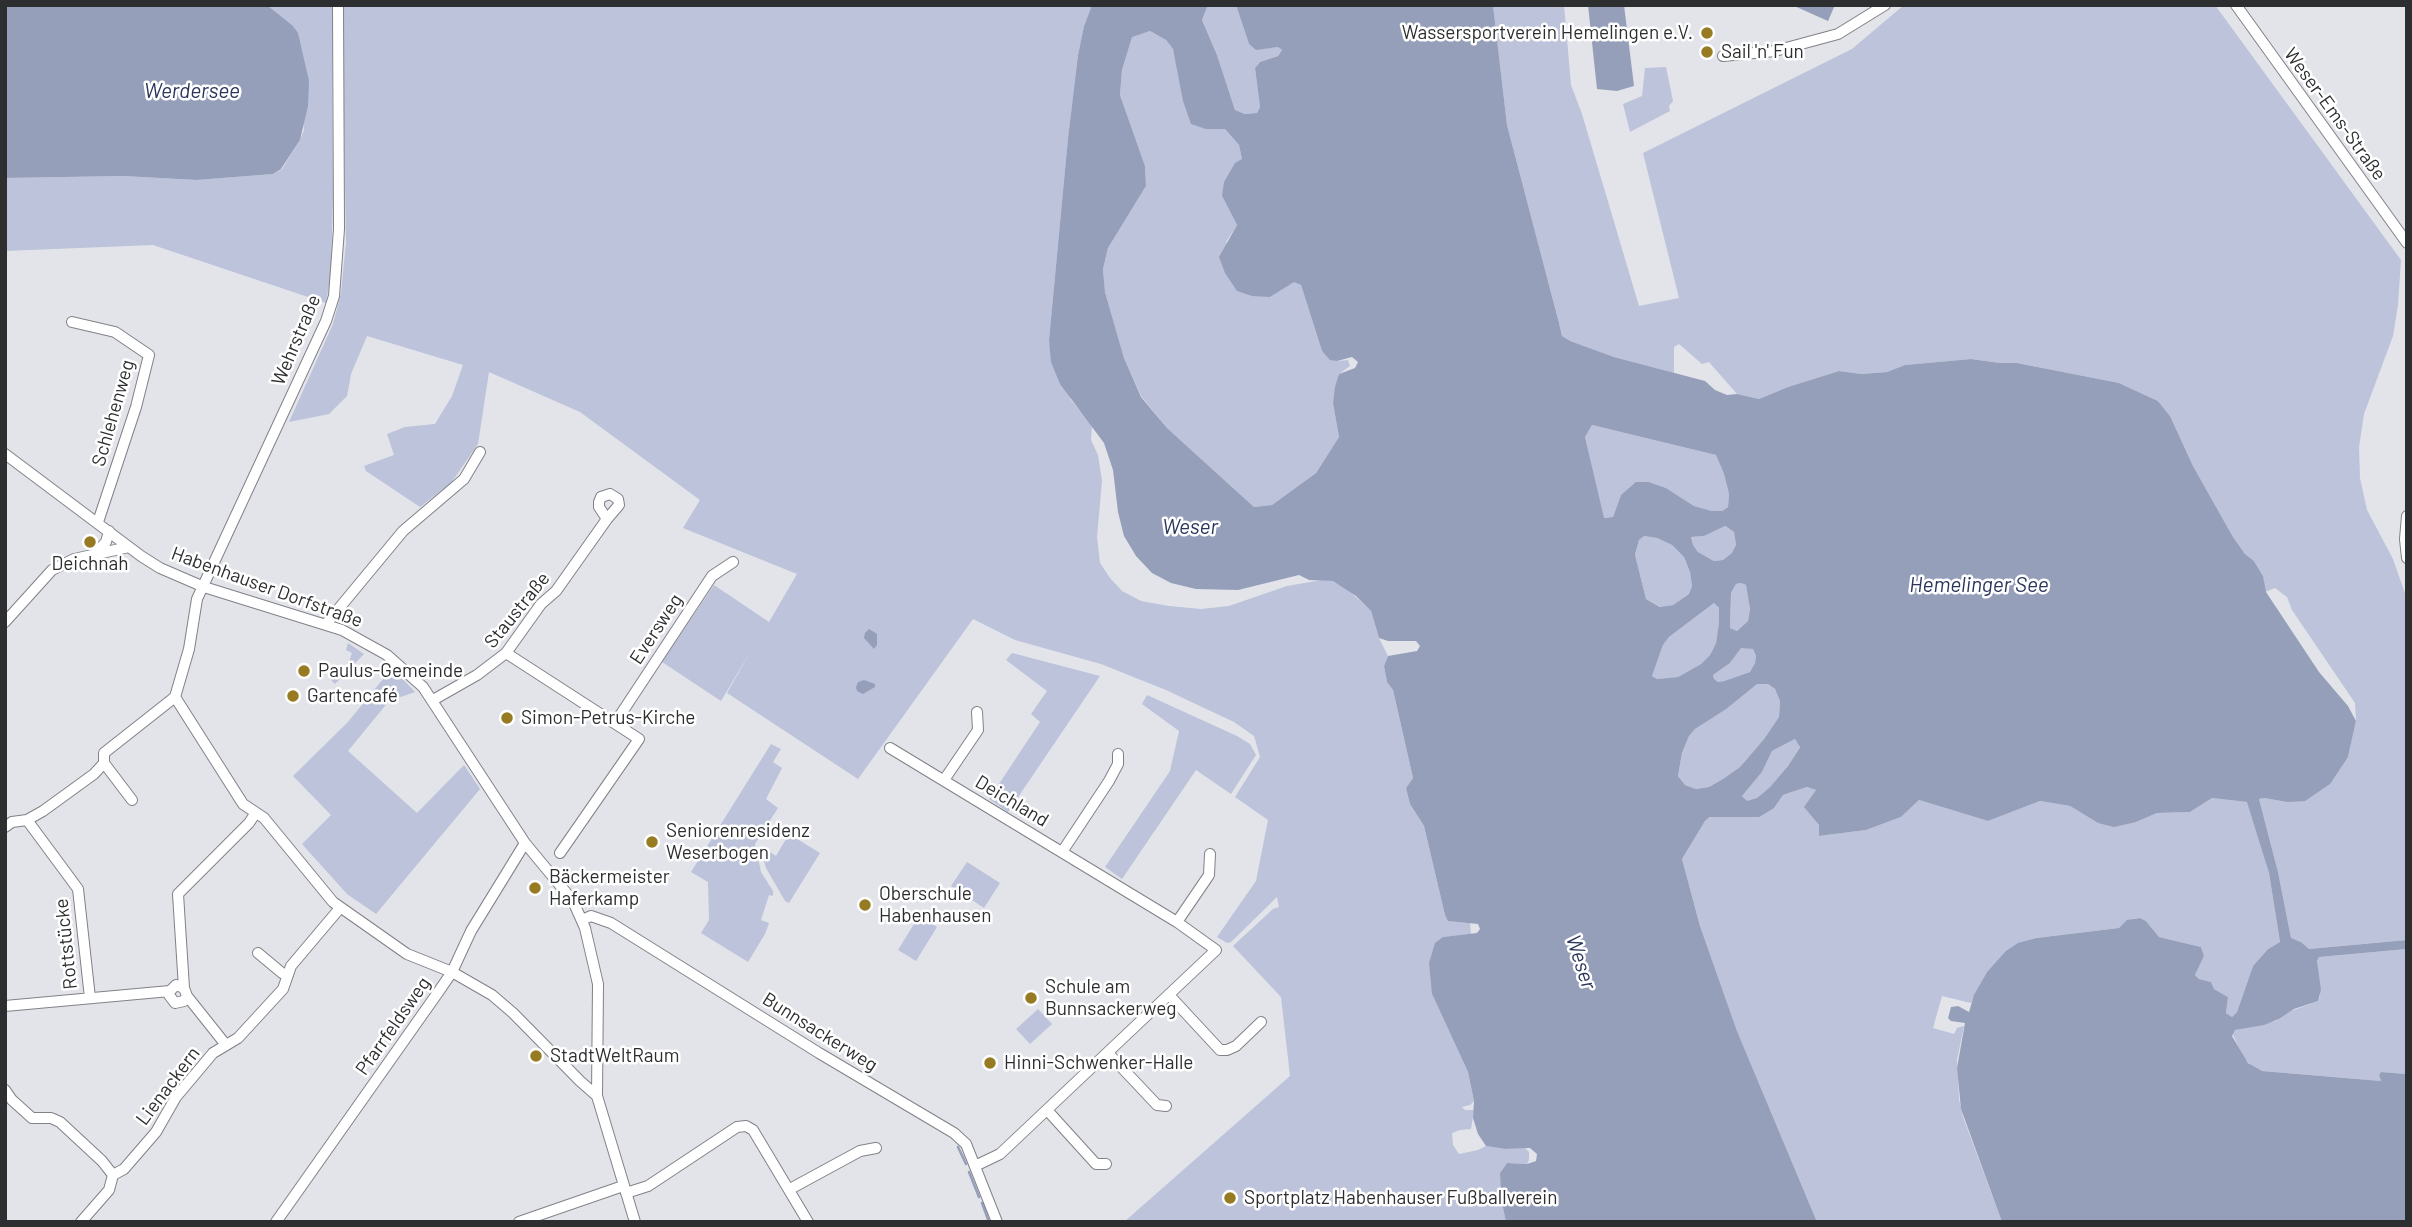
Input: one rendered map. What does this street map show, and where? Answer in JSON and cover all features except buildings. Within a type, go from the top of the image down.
[{"type":"street","name":"Wehrstraße","points":[[175,697],[189,649],[197,599],[326,321],[334,296],[339,229],[338,5]]},
{"type":"street","points":[[1723,56],[1775,51],[1838,34],[1885,5]]},
{"type":"street","name":"Weser-Ems-Straße","points":[[2235,5],[2407,243]]},
{"type":"street","name":"Schlehenweg","points":[[72,322],[115,332],[149,355],[136,407],[98,522]]},
{"type":"street","points":[[326,624],[403,531],[464,480],[480,452]]},
{"type":"street","name":"Habenhauser Dorfstraße","points":[[5,454],[160,568],[204,587],[326,624],[387,655],[411,674],[433,700],[525,843],[573,901],[582,920],[598,985],[597,1096]]},
{"type":"street","points":[[2407,516],[2404,539],[2407,558]]},
{"type":"street","name":"Staustraße","points":[[433,700],[478,676],[506,653],[541,604],[556,591],[607,519]]},
{"type":"street","points":[[94,555],[106,542],[109,531]]},
{"type":"street","points":[[5,622],[52,570],[74,559],[129,547]]},
{"type":"street","name":"Eversweg","points":[[615,723],[712,576],[733,562]]},
{"type":"street","points":[[506,653],[639,739],[560,853]]},
{"type":"street","points":[[5,827],[12,822],[27,820],[94,774],[103,764],[104,752],[175,697],[243,804],[264,818],[340,908],[407,954],[452,972],[492,996],[513,1013],[597,1096],[635,1222]]},
{"type":"street","name":"Deichland","points":[[944,780],[978,730],[977,712]]},
{"type":"street","name":"Deichland","points":[[890,747],[1177,922],[1216,950],[1000,1154],[975,1166]]},
{"type":"street","name":"Deichland","points":[[1062,852],[1109,781],[1118,764],[1118,754]]},
{"type":"street","points":[[103,764],[132,800]]},
{"type":"street","points":[[5,1006],[170,991],[171,1000],[175,1003],[184,1001],[186,992],[178,894],[255,814]]},
{"type":"street","name":"Rottstücke","points":[[27,820],[78,889],[90,998]]},
{"type":"street","name":"Pfarrfeldsweg","points":[[276,1222],[452,972],[471,931],[525,843]]},
{"type":"street","points":[[1177,922],[1209,875],[1210,854]]},
{"type":"street","name":"Lienackern","points":[[81,1222],[109,1190],[113,1175],[124,1169],[156,1132],[176,1097],[214,1053],[238,1038],[283,989],[291,966],[340,908]]},
{"type":"street","name":"Bunnsackerweg","points":[[582,920],[591,916],[611,923],[954,1133],[966,1144],[998,1222]]},
{"type":"street","points":[[258,953],[288,975]]},
{"type":"street","points":[[186,992],[226,1045]]},
{"type":"street","points":[[1169,995],[1220,1050],[1236,1046],[1261,1022]]},
{"type":"street","points":[[1108,1053],[1157,1105],[1166,1106]]},
{"type":"street","points":[[5,1090],[12,1100],[33,1118],[51,1118],[60,1122],[102,1161],[113,1175]]},
{"type":"street","points":[[1047,1110],[1096,1164],[1106,1164]]},
{"type":"street","points":[[519,1222],[625,1190],[648,1186],[737,1127],[746,1126],[753,1130],[808,1222]]},
{"type":"street","points":[[790,1189],[860,1151],[876,1148]]},
{"type":"shaded area","points":[[267,5],[333,5],[333,192],[331,274],[326,303],[153,245],[5,251],[5,178],[123,176],[197,180],[273,174],[282,169],[304,130],[292,25]]},
{"type":"shaded area","points":[[342,5],[1092,5],[1078,55],[1049,340],[1071,400],[1092,425],[1091,440],[1098,455],[1102,481],[1097,537],[1100,563],[1122,591],[1141,601],[1169,606],[1201,609],[1229,606],[1287,586],[1322,580],[1333,581],[1345,587],[1371,611],[1388,656],[1384,666],[1387,682],[1393,690],[1413,778],[1406,788],[1410,804],[1424,826],[1445,915],[1449,921],[1470,923],[1471,934],[1443,937],[1432,994],[1468,1072],[1474,1101],[1462,1107],[1465,1110],[1474,1110],[1471,1129],[1452,1133],[1453,1145],[1459,1154],[1486,1146],[1525,1148],[1529,1152],[1527,1164],[1507,1163],[1500,1173],[1506,1222],[1124,1222],[1290,1076],[1281,997],[1233,946],[1273,909],[1279,907],[1277,897],[1231,942],[1227,943],[1217,937],[1256,881],[1268,820],[1235,797],[1260,757],[1254,736],[1234,722],[1166,690],[1101,664],[1015,640],[973,619],[858,779],[727,693],[752,649],[721,701],[662,662],[714,585],[769,622],[797,574],[683,528],[700,500],[580,412],[489,372],[478,444],[451,483],[420,507],[366,471],[364,466],[394,455],[387,434],[405,427],[435,424],[452,396],[463,365],[367,336],[351,374],[347,396],[329,414],[289,422],[333,324],[341,293],[346,242]]},
{"type":"shaded area","points":[[1208,5],[1236,5],[1249,44],[1256,49],[1278,47],[1282,50],[1278,56],[1260,62],[1255,68],[1260,107],[1257,113],[1245,114],[1235,110],[1202,20]]},
{"type":"shaded area","points":[[1493,5],[1564,5],[1571,85],[1639,306],[1679,298],[1643,153],[1852,49],[1904,5],[2215,5],[2401,260],[2393,336],[2364,414],[2359,447],[2360,478],[2367,510],[2393,559],[2407,599],[2407,940],[2309,949],[2291,938],[2278,872],[2259,799],[2287,802],[2348,757],[2356,721],[2355,703],[2292,610],[2287,597],[2275,588],[2265,592],[2263,576],[2233,537],[2193,466],[2170,416],[2158,401],[2119,383],[2017,363],[1971,359],[1905,365],[1887,372],[1861,374],[1839,371],[1759,399],[1737,394],[1709,362],[1702,364],[1679,344],[1674,347],[1674,373],[1614,357],[1569,341],[1562,336],[1507,125]]},
{"type":"shaded area","points":[[1150,31],[1166,40],[1173,49],[1178,71],[1206,129],[1225,129],[1239,145],[1242,159],[1222,196],[1237,225],[1226,242],[1270,297],[1294,281],[1301,285],[1322,351],[1337,361],[1348,360],[1350,366],[1339,374],[1333,403],[1339,437],[1316,473],[1272,505],[1254,507],[1167,428],[1141,396],[1124,358],[1105,292],[1103,269],[1108,248],[1146,186],[1145,166],[1120,95],[1122,70],[1132,36]]},
{"type":"shaded area","points":[[1666,67],[1673,101],[1669,106],[1670,111],[1630,132],[1623,104],[1642,96],[1645,68]]},
{"type":"shaded area","points":[[1592,425],[1716,455],[1729,494],[1728,507],[1722,511],[1712,511],[1694,506],[1666,488],[1649,482],[1621,495],[1613,517],[1603,518],[1585,437]]},
{"type":"shaded area","points":[[1724,526],[1734,532],[1736,545],[1733,553],[1723,560],[1714,561],[1698,552],[1691,537],[1704,536]]},
{"type":"shaded area","points":[[1644,536],[1672,545],[1684,557],[1692,586],[1689,594],[1673,605],[1661,607],[1646,599],[1635,556],[1639,540]]},
{"type":"shaded area","points":[[1736,584],[1746,585],[1750,609],[1748,621],[1737,631],[1730,628],[1731,593]]},
{"type":"shaded area","points":[[1714,603],[1719,608],[1719,622],[1716,643],[1710,655],[1701,664],[1678,677],[1657,679],[1652,676],[1663,645],[1669,637]]},
{"type":"shaded area","points":[[348,643],[364,654],[335,684],[331,680],[334,669],[345,673],[352,653],[346,650]]},
{"type":"shaded area","points":[[1741,647],[1753,649],[1756,656],[1750,672],[1718,682],[1713,675],[1730,663]]},
{"type":"shaded area","points":[[1012,653],[1100,676],[1008,812],[989,799],[1040,722],[1031,714],[1047,691],[1006,660]]},
{"type":"shaded area","points":[[392,668],[415,692],[389,701],[348,751],[417,813],[464,765],[480,789],[376,914],[347,894],[302,844],[331,815],[293,776],[348,722]]},
{"type":"shaded area","points":[[1757,684],[1768,684],[1775,689],[1780,701],[1779,717],[1764,739],[1740,767],[1723,779],[1709,787],[1696,789],[1685,785],[1678,776],[1682,753],[1689,736]]},
{"type":"shaded area","points":[[1147,695],[1237,736],[1250,744],[1256,755],[1231,794],[1196,770],[1122,879],[1105,867],[1170,771],[1179,731],[1142,704]]},
{"type":"shaded area","points":[[1795,739],[1800,746],[1788,766],[1770,787],[1757,798],[1747,802],[1742,796],[1762,772],[1772,751]]},
{"type":"shaded area","points":[[771,744],[781,749],[773,762],[782,768],[766,799],[778,808],[755,844],[761,872],[773,891],[773,896],[769,895],[761,920],[769,923],[765,934],[748,962],[701,933],[709,920],[708,882],[691,872]]},
{"type":"shaded area","points":[[1807,787],[1816,790],[1805,807],[1819,825],[1819,836],[1866,830],[1901,817],[1919,800],[1988,821],[2040,801],[2070,806],[2098,823],[2136,822],[2157,813],[2190,812],[2212,798],[2248,802],[2269,873],[2280,942],[2268,949],[2253,966],[2237,1012],[2232,1017],[2226,1013],[2228,997],[2214,989],[2211,982],[2195,975],[2204,956],[2201,947],[2159,937],[2146,921],[2140,918],[2132,919],[2119,928],[2035,938],[2012,947],[1987,972],[1971,1003],[1942,996],[1933,1028],[1954,1034],[1957,1028],[1964,1026],[1957,1060],[1959,1099],[1963,1117],[2002,1222],[1817,1222],[1737,1031],[1700,926],[1682,859],[1705,821],[1711,817],[1774,808],[1783,795]]},
{"type":"shaded area","points":[[789,834],[820,853],[789,903],[785,901],[766,868],[762,847],[776,856]]},
{"type":"shaded area","points":[[967,862],[1000,883],[984,908],[951,886]]},
{"type":"shaded area","points":[[919,916],[937,927],[916,961],[898,950]]},
{"type":"shaded area","points":[[2407,949],[2407,1074],[2381,1072],[2381,1081],[2262,1071],[2254,1068],[2244,1058],[2232,1033],[2235,1030],[2276,1021],[2291,1011],[2318,1001],[2319,957]]},
{"type":"shaded area","points":[[1038,1009],[1052,1024],[1030,1044],[1016,1029]]},
{"type":"water","name":"Werdersee","points":[[5,5],[267,5],[298,33],[309,81],[308,106],[300,140],[281,169],[273,174],[197,180],[123,176],[5,178]]},
{"type":"water","points":[[1092,5],[1208,5],[1202,20],[1235,110],[1245,114],[1257,113],[1260,107],[1255,68],[1260,62],[1278,56],[1282,50],[1278,47],[1256,50],[1249,44],[1236,5],[1493,5],[1507,125],[1562,336],[1570,341],[1614,357],[1705,381],[1715,390],[1727,395],[1737,394],[1759,399],[1839,371],[1861,374],[1887,372],[1905,365],[1971,359],[2017,363],[2119,383],[2158,401],[2170,416],[2193,466],[2233,537],[2263,576],[2266,592],[2319,672],[2348,706],[2356,721],[2348,757],[2330,784],[2305,801],[2259,799],[2278,872],[2291,938],[2309,949],[2407,940],[2407,949],[2319,957],[2317,961],[2321,990],[2318,1001],[2294,1009],[2264,1025],[2235,1030],[2232,1036],[2248,1063],[2262,1071],[2381,1081],[2381,1072],[2407,1074],[2407,1222],[2002,1222],[1961,1109],[1957,1068],[1965,1023],[1948,1018],[1951,1007],[1958,1006],[1969,1012],[1974,995],[1987,972],[2006,951],[2018,943],[2036,938],[2119,928],[2127,920],[2140,918],[2146,921],[2159,937],[2201,947],[2204,956],[2195,975],[2211,982],[2214,989],[2228,997],[2226,1013],[2232,1017],[2237,1012],[2253,966],[2268,949],[2280,942],[2269,873],[2247,802],[2212,798],[2190,812],[2157,813],[2114,827],[2098,823],[2070,806],[2040,801],[1988,821],[1919,800],[1901,817],[1866,830],[1819,836],[1819,825],[1804,807],[1816,790],[1807,787],[1783,795],[1774,808],[1759,817],[1710,817],[1682,859],[1700,926],[1737,1031],[1817,1222],[1506,1222],[1500,1173],[1507,1163],[1527,1164],[1536,1161],[1537,1154],[1530,1148],[1505,1149],[1486,1146],[1478,1134],[1473,1118],[1474,1101],[1468,1072],[1432,994],[1429,963],[1435,943],[1443,937],[1477,933],[1480,929],[1478,924],[1448,921],[1424,826],[1410,804],[1406,788],[1413,778],[1393,690],[1387,682],[1384,666],[1388,656],[1417,651],[1420,646],[1416,641],[1388,641],[1379,638],[1371,611],[1356,596],[1333,581],[1309,580],[1299,575],[1238,590],[1196,589],[1171,583],[1152,573],[1136,556],[1124,536],[1113,470],[1104,443],[1060,384],[1051,362],[1049,340],[1068,138],[1084,26]],"holes":[[[1150,31],[1166,40],[1173,49],[1183,101],[1191,124],[1206,129],[1225,129],[1239,145],[1242,159],[1235,163],[1224,182],[1222,196],[1237,225],[1219,257],[1225,273],[1237,291],[1252,296],[1270,297],[1294,282],[1301,285],[1322,351],[1330,360],[1352,357],[1358,362],[1355,368],[1339,374],[1335,387],[1333,403],[1339,437],[1316,473],[1272,505],[1254,507],[1167,428],[1141,397],[1124,358],[1105,292],[1103,269],[1108,248],[1146,186],[1145,166],[1120,95],[1122,70],[1132,37]],[[1592,425],[1716,455],[1729,494],[1728,507],[1722,511],[1694,506],[1666,488],[1649,482],[1636,482],[1621,495],[1613,517],[1604,518],[1585,437]],[[1725,526],[1734,532],[1736,545],[1732,553],[1723,560],[1714,561],[1698,552],[1691,537],[1704,536]],[[1644,536],[1672,545],[1684,557],[1690,572],[1692,586],[1689,594],[1673,605],[1660,607],[1646,599],[1635,555],[1639,540]],[[1736,584],[1746,585],[1750,609],[1748,621],[1737,631],[1730,628],[1731,593]],[[1714,603],[1719,608],[1716,643],[1701,664],[1678,677],[1657,679],[1652,676],[1663,645],[1669,637]],[[1741,648],[1753,649],[1756,656],[1750,672],[1718,682],[1713,675],[1730,663]],[[1757,684],[1768,684],[1775,689],[1780,701],[1779,717],[1740,767],[1709,787],[1696,789],[1685,785],[1678,776],[1682,753],[1689,736]],[[1795,739],[1800,747],[1770,787],[1757,798],[1747,801],[1742,796],[1762,772],[1772,751]]]},
{"type":"water","points":[[1588,5],[1624,5],[1634,86],[1617,91],[1597,89]]},
{"type":"water","points":[[1792,5],[1835,5],[1828,21]]},
{"type":"water","points":[[869,629],[877,634],[877,645],[874,649],[864,638]]},
{"type":"water","points":[[864,680],[875,684],[875,687],[863,694],[857,691],[856,687],[858,682]]},
{"type":"waterway","points":[[958,1147],[966,1164]]},
{"type":"waterway","points":[[969,1172],[979,1197]]},
{"type":"waterway","points":[[982,1203],[989,1222]]},
{"type":"place","name":"Wassersportverein Hemelingen e.V.","points":[[1707,33]]},
{"type":"place","name":"Sail 'n' Fun","points":[[1707,52]]},
{"type":"place","name":"Deichnah","points":[[90,542]]},
{"type":"place","name":"Paulus-Gemeinde","points":[[304,671]]},
{"type":"place","name":"Gartencafé","points":[[293,696]]},
{"type":"place","name":"Simon-Petrus-Kirche","points":[[507,718]]},
{"type":"place","name":"Seniorenresidenz Weserbogen","points":[[652,842]]},
{"type":"place","name":"Bäckermeister Haferkamp","points":[[535,888]]},
{"type":"place","name":"Oberschule Habenhausen","points":[[865,905]]},
{"type":"place","name":"Schule am Bunnsackerweg","points":[[1031,998]]},
{"type":"place","name":"StadtWeltRaum","points":[[536,1056]]},
{"type":"place","name":"Hinni-Schwenker-Halle","points":[[990,1063]]},
{"type":"place","name":"Sportplatz Habenhauser Fußballverein","points":[[1230,1198]]},
{"type":"water label","name":"Weser","points":[[1190,527]]},
{"type":"water label","name":"Hemelinger See","points":[[1979,585]]},
{"type":"water label","name":"Weser","points":[[1581,962]]}]
